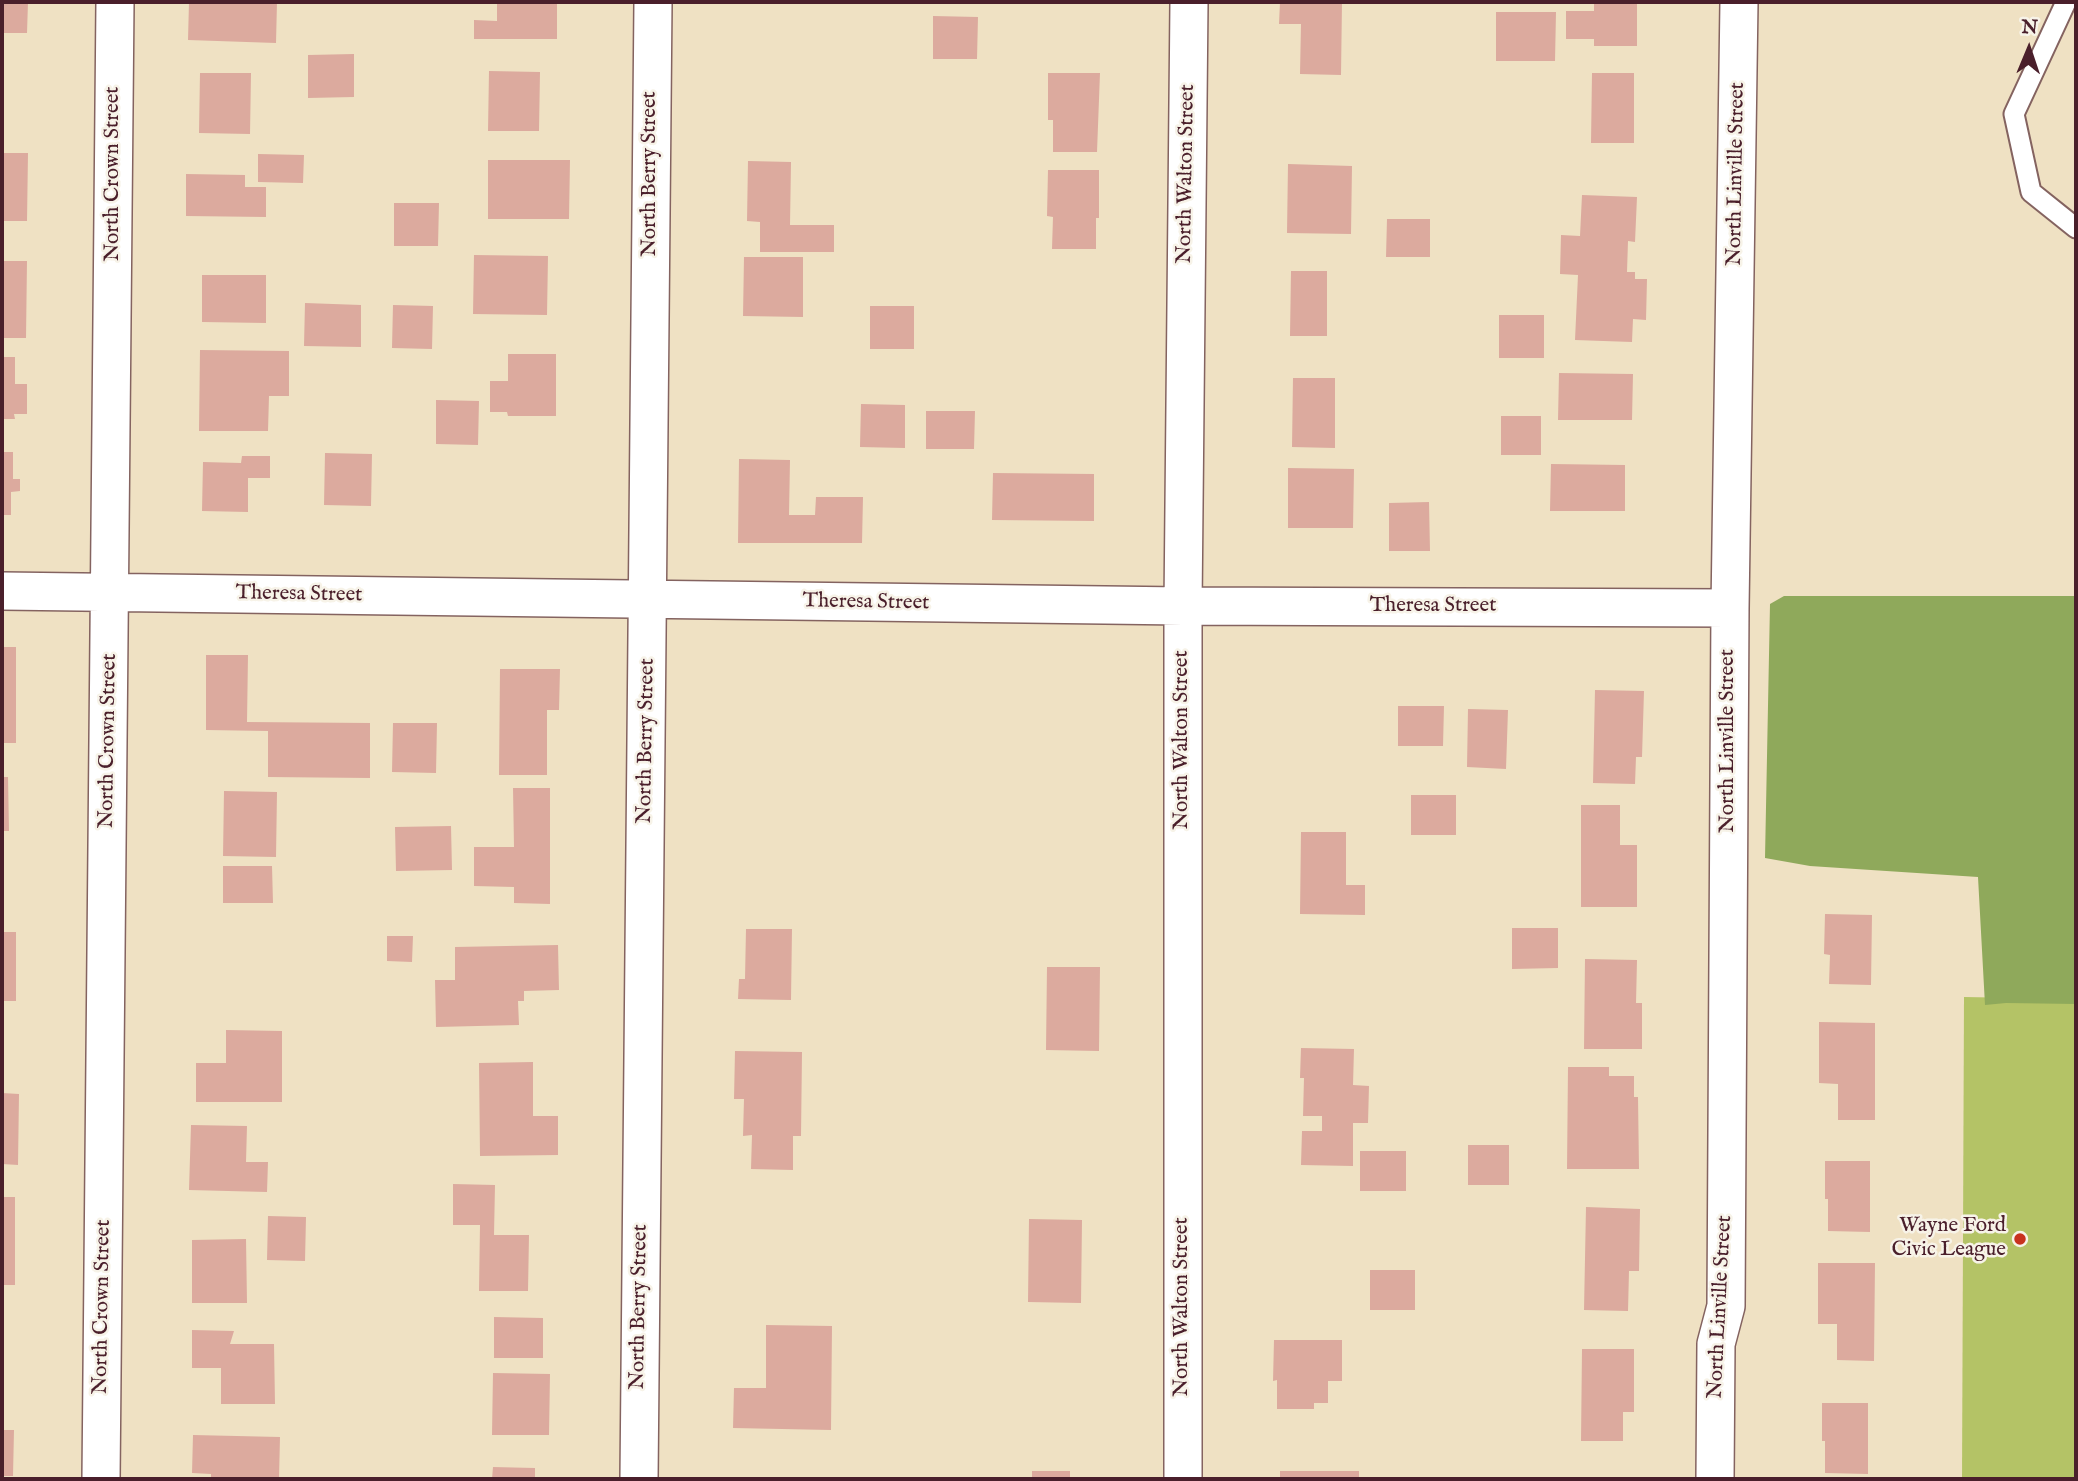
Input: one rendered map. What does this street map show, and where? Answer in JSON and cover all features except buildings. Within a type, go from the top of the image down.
[{"type":"street","name":"North Crown Street","points":[[101,1479],[116,2]]},
{"type":"street","name":"North Berry Street","points":[[639,1479],[653,2]]},
{"type":"street","name":"North Walton Street","points":[[1183,1479],[1183,606],[1189,2]]},
{"type":"street","name":"North Linville Street","points":[[1715,1479],[1716,1344],[1726,1306],[1730,608],[1739,2]]},
{"type":"street","name":"Theresa Street","points":[[2,591],[648,601],[1730,608]]},
{"type":"lane","points":[[2066,2],[2014,114],[2031,192],[2076,228]]},
{"type":"green space","points":[[1784,596],[2076,596],[2076,1004],[1985,1005],[1978,877],[1810,866],[1765,858],[1770,604]]},
{"type":"green space","name":"Wayne Ford Civic League","points":[[1964,997],[2076,999],[2076,1479],[1962,1479]]},
{"type":"place","name":"Wayne Ford Civic League","points":[[2020,1239]]}]
